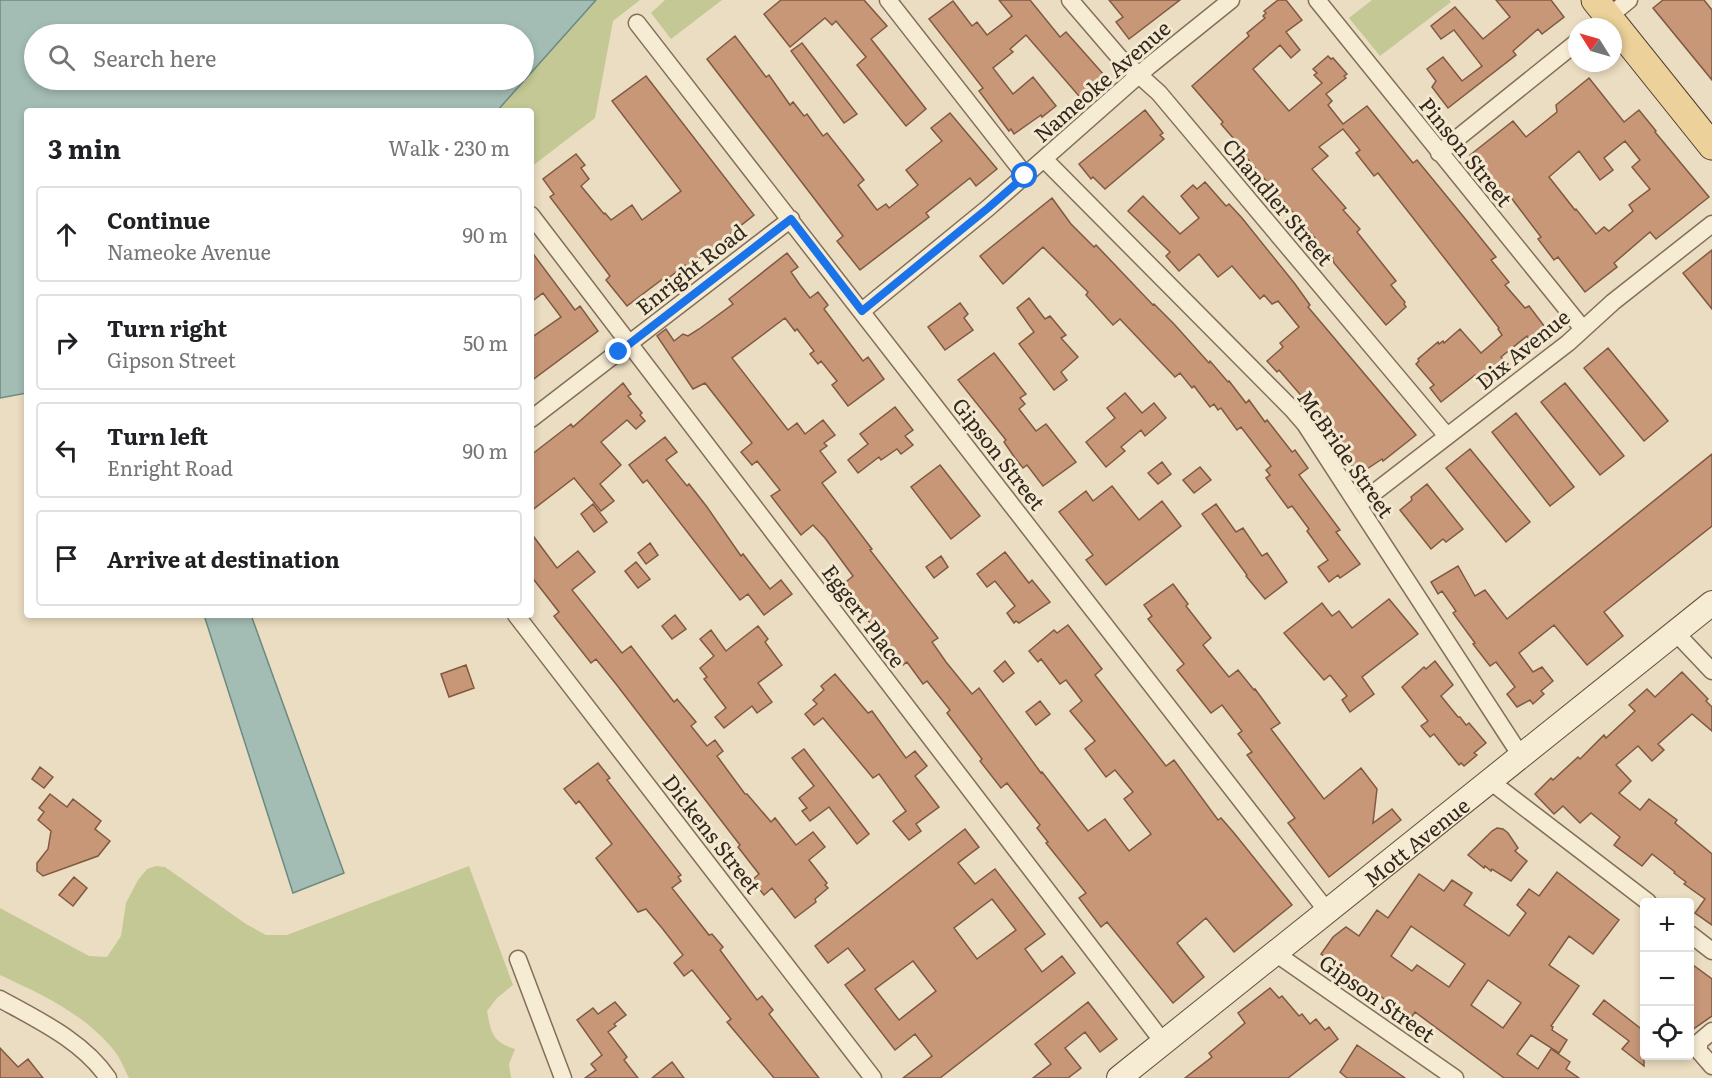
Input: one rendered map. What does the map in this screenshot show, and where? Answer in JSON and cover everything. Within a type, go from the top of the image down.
[{"type":"main road","points":[[1600,15],[1712,146]]},
{"type":"street","points":[[888,0],[1025,176]]},
{"type":"street","name":"Chandler Street","points":[[1070,0],[1119,57],[1159,93],[1447,436]]},
{"type":"street","name":"Nameoke Avenue","points":[[862,311],[988,208],[1139,75],[1231,0]]},
{"type":"street","name":"Pinson Street","points":[[1317,0],[1583,329]]},
{"type":"street","points":[[1600,15],[1629,0]]},
{"type":"street","name":"Gipson Street","points":[[637,23],[1327,911]]},
{"type":"street","points":[[1439,153],[1568,49]]},
{"type":"street","name":"McBride Street","points":[[1044,159],[1305,424],[1521,756]]},
{"type":"street","name":"Eggert Place","points":[[534,219],[1163,1042]]},
{"type":"street","name":"Enright Road","points":[[534,417],[791,219]]},
{"type":"street","name":"Dix Avenue","points":[[1358,505],[1583,329],[1613,302],[1712,224]]},
{"type":"street","name":"Mott Avenue","points":[[1119,1078],[1712,603]]},
{"type":"street","name":"Dickens Street","points":[[518,618],[873,1078]]},
{"type":"street","points":[[1675,632],[1712,671]]},
{"type":"street","points":[[1490,781],[1642,898]]},
{"type":"street","points":[[1694,938],[1712,951]]},
{"type":"street","name":"Gipson Street","points":[[1275,953],[1455,1078]]},
{"type":"street","points":[[518,959],[563,1078]]},
{"type":"street","points":[[0,999],[66,1037],[99,1066],[108,1078]]},
{"type":"street","points":[[1712,1031],[1699,1042],[1699,1051],[1712,1066]]},
{"type":"green space","points":[[489,0],[640,0],[613,21],[595,118],[534,165],[534,108],[390,108],[476,90],[534,90],[534,24],[514,24]]},
{"type":"green space","points":[[665,0],[722,0],[671,39],[651,13]]},
{"type":"green space","points":[[1372,0],[1449,0],[1451,2],[1380,56],[1349,18]]},
{"type":"green space","points":[[156,866],[165,867],[246,924],[266,935],[287,935],[469,866],[513,985],[497,998],[487,1011],[494,1035],[501,1043],[515,1049],[509,1064],[511,1078],[129,1078],[116,1053],[92,1028],[48,998],[0,975],[0,908],[89,956],[107,957],[121,936],[126,903],[138,880],[147,869]]},
{"type":"water","points":[[0,0],[596,0],[534,70],[534,24],[24,24],[24,90],[516,90],[500,108],[24,108],[24,394],[0,398]]},
{"type":"water","points":[[205,618],[252,618],[344,873],[293,893]]},
{"type":"building","points":[[781,0],[864,0],[887,26],[871,39],[926,109],[906,126],[857,65],[866,57],[836,21],[832,25],[825,18],[790,47],[764,14]]},
{"type":"building","points":[[999,0],[1030,0],[1060,37],[1066,32],[1104,75],[1079,96],[1026,35],[1010,49],[1013,52],[993,68],[1013,94],[1033,77],[1056,106],[1014,134],[1011,129],[1009,131],[979,91],[983,88],[929,19],[953,1],[972,26],[977,22],[987,35],[1012,16]]},
{"type":"building","points":[[1109,0],[1180,0],[1129,39],[1116,22],[1123,17]]},
{"type":"building","points":[[1278,0],[1286,0],[1302,20],[1286,32],[1300,50],[1291,58],[1280,45],[1253,69],[1289,111],[1322,83],[1314,75],[1317,73],[1313,69],[1328,56],[1333,58],[1347,74],[1344,76],[1346,78],[1326,94],[1332,101],[1328,105],[1343,124],[1367,106],[1413,163],[1417,160],[1496,257],[1491,260],[1509,282],[1505,285],[1525,308],[1529,306],[1545,327],[1529,339],[1527,336],[1501,357],[1508,364],[1483,384],[1475,375],[1441,402],[1430,388],[1434,385],[1416,364],[1418,359],[1438,342],[1439,344],[1443,341],[1444,343],[1460,329],[1481,353],[1502,335],[1499,328],[1378,173],[1374,176],[1356,153],[1360,150],[1343,129],[1319,147],[1328,156],[1312,169],[1346,208],[1343,210],[1360,229],[1357,232],[1396,281],[1391,285],[1405,302],[1406,307],[1386,325],[1334,263],[1331,252],[1325,258],[1311,242],[1315,238],[1239,149],[1241,147],[1221,124],[1223,122],[1192,86],[1249,36],[1247,33],[1265,18],[1264,11]]},
{"type":"building","points":[[1496,0],[1551,0],[1564,17],[1542,34],[1538,29],[1513,51],[1516,55],[1448,108],[1432,87],[1436,81],[1427,69],[1443,57],[1462,81],[1482,66],[1454,30],[1441,39],[1431,26],[1455,7],[1483,39],[1510,17]]},
{"type":"building","points":[[1663,0],[1704,0],[1712,10],[1712,80],[1653,8]]},
{"type":"building","points":[[735,36],[766,77],[769,75],[790,105],[793,102],[804,116],[807,114],[823,136],[827,133],[864,180],[858,185],[877,210],[886,204],[889,208],[918,185],[906,170],[942,141],[931,128],[950,113],[997,169],[976,186],[970,178],[926,213],[929,217],[860,270],[837,241],[843,236],[707,59]]},
{"type":"building","points":[[802,43],[857,114],[844,123],[791,51]]},
{"type":"building","points":[[646,76],[754,215],[687,268],[685,265],[666,280],[664,278],[627,306],[606,280],[610,276],[550,197],[554,194],[543,179],[576,154],[585,165],[581,168],[589,179],[581,186],[611,220],[632,205],[642,220],[681,191],[612,101]]},
{"type":"building","points":[[1589,78],[1624,122],[1639,110],[1709,197],[1656,239],[1650,232],[1614,263],[1617,267],[1585,292],[1558,257],[1554,260],[1538,239],[1541,237],[1512,199],[1509,202],[1470,155],[1513,121],[1526,137],[1557,112],[1556,105]],"holes":[[[1625,141],[1640,160],[1632,167],[1650,189],[1629,205],[1633,211],[1609,231],[1604,227],[1596,234],[1549,177],[1579,151],[1600,180],[1613,170],[1604,158]]]},
{"type":"building","points":[[1145,110],[1163,133],[1160,135],[1164,139],[1105,189],[1093,177],[1091,179],[1079,164]]},
{"type":"building","points":[[1205,182],[1226,206],[1229,204],[1242,218],[1295,284],[1310,305],[1308,307],[1416,435],[1383,461],[1382,459],[1358,475],[1349,462],[1352,460],[1329,432],[1331,430],[1279,370],[1277,372],[1267,361],[1283,347],[1280,343],[1299,327],[1278,301],[1272,304],[1264,295],[1260,299],[1232,266],[1218,277],[1199,254],[1179,271],[1166,256],[1170,252],[1128,211],[1143,196],[1180,234],[1199,218],[1181,196],[1193,185],[1197,189]]},
{"type":"building","points":[[1052,198],[1071,224],[1094,247],[1096,245],[1174,324],[1209,363],[1210,361],[1229,381],[1246,403],[1249,400],[1292,452],[1295,450],[1308,468],[1299,475],[1340,530],[1336,532],[1360,564],[1340,578],[1338,575],[1329,582],[1318,567],[1328,560],[1292,506],[1288,508],[1266,478],[1270,475],[1266,470],[1271,466],[1241,427],[1237,430],[1221,408],[1218,410],[1214,404],[1210,407],[1194,386],[1192,388],[1180,373],[1175,377],[1120,319],[1113,325],[1086,295],[1088,292],[1043,247],[1003,284],[980,256]]},
{"type":"building","points":[[1712,250],[1712,309],[1683,273]]},
{"type":"building","points":[[787,253],[798,267],[791,272],[810,298],[818,292],[828,305],[824,309],[863,361],[868,357],[884,379],[848,406],[832,385],[837,381],[821,361],[818,364],[810,354],[814,351],[785,318],[732,358],[788,430],[797,423],[805,434],[823,420],[835,435],[824,443],[827,446],[820,451],[836,472],[822,483],[938,638],[932,642],[946,662],[972,694],[979,688],[1041,773],[1088,831],[1105,819],[1129,851],[1151,834],[1124,799],[1133,792],[1115,770],[1106,777],[1085,749],[1095,741],[1070,711],[1082,701],[1066,680],[1060,684],[1041,659],[1038,662],[1029,651],[1054,630],[1057,633],[1068,625],[1102,669],[1095,675],[1166,766],[1174,760],[1218,820],[1221,818],[1292,905],[1234,952],[1206,918],[1177,943],[1204,977],[1173,1003],[1107,922],[1101,927],[1079,898],[1086,893],[1046,843],[1048,842],[1037,828],[1040,825],[1007,783],[1001,788],[947,713],[950,710],[927,681],[923,684],[907,662],[903,665],[841,586],[853,576],[825,538],[813,525],[801,535],[771,496],[780,490],[757,461],[752,465],[741,452],[752,443],[705,383],[693,389],[657,336],[666,329],[674,341],[683,334],[688,336],[699,329],[733,304],[729,299]]},
{"type":"building","points":[[534,255],[575,310],[580,306],[598,331],[534,379],[534,336],[561,317],[543,293],[534,300]]},
{"type":"building","points":[[1029,298],[1045,319],[1050,316],[1066,335],[1061,338],[1078,357],[1061,372],[1067,380],[1054,390],[1019,344],[1034,332],[1017,308]]},
{"type":"building","points":[[960,303],[968,314],[964,318],[973,330],[945,350],[928,327]]},
{"type":"building","points":[[1608,348],[1668,421],[1644,441],[1584,368]]},
{"type":"building","points":[[994,353],[1026,394],[1020,398],[1025,404],[1019,409],[1036,431],[1046,424],[1076,462],[1043,486],[1027,465],[1023,468],[1004,442],[1006,440],[958,380]]},
{"type":"building","points":[[623,383],[631,394],[628,396],[642,413],[640,415],[645,421],[636,429],[627,420],[601,442],[621,465],[600,484],[614,501],[601,511],[574,478],[534,509],[534,453],[571,424],[573,427]]},
{"type":"building","points":[[1565,383],[1624,456],[1600,475],[1541,402]]},
{"type":"building","points":[[1125,393],[1142,413],[1154,403],[1166,418],[1145,436],[1141,430],[1121,447],[1125,451],[1106,467],[1086,442],[1115,418],[1107,408]]},
{"type":"building","points":[[895,407],[913,430],[905,436],[913,445],[901,454],[897,449],[881,460],[879,457],[858,473],[848,460],[868,444],[860,434]]},
{"type":"building","points":[[1516,413],[1574,487],[1550,506],[1492,432]]},
{"type":"building","points":[[665,437],[677,452],[666,460],[707,507],[741,556],[743,554],[770,589],[781,580],[792,594],[764,615],[748,594],[740,600],[647,480],[643,483],[629,465]]},
{"type":"building","points":[[1470,449],[1530,522],[1506,542],[1446,468]]},
{"type":"building","points":[[1712,454],[1712,526],[1604,612],[1623,636],[1587,665],[1554,625],[1519,653],[1533,672],[1542,667],[1553,681],[1541,691],[1544,694],[1533,704],[1530,700],[1517,707],[1507,694],[1515,687],[1496,662],[1490,666],[1453,613],[1456,611],[1442,591],[1438,594],[1431,582],[1458,566],[1475,596],[1485,590],[1507,619]]},
{"type":"building","points":[[1162,462],[1171,474],[1158,484],[1148,473]]},
{"type":"building","points":[[940,465],[980,516],[951,539],[911,487]]},
{"type":"building","points":[[1200,467],[1211,480],[1194,493],[1183,480]]},
{"type":"building","points":[[1427,484],[1463,529],[1446,542],[1443,539],[1431,549],[1400,510]]},
{"type":"building","points":[[1112,486],[1139,520],[1162,501],[1181,526],[1106,585],[1086,560],[1093,555],[1059,512],[1086,491],[1093,501]]},
{"type":"building","points":[[593,504],[607,522],[594,532],[581,514]]},
{"type":"building","points":[[1216,504],[1236,532],[1243,528],[1262,556],[1267,553],[1287,582],[1265,599],[1202,514]]},
{"type":"building","points":[[534,537],[557,568],[578,551],[595,572],[572,590],[622,653],[631,646],[674,702],[677,699],[696,722],[691,726],[707,746],[715,740],[723,751],[717,756],[745,794],[771,822],[775,818],[796,845],[813,832],[825,847],[809,860],[827,883],[825,885],[828,888],[815,899],[816,902],[795,918],[772,888],[764,895],[752,880],[759,874],[738,847],[740,845],[596,659],[591,663],[554,616],[559,612],[534,580]]},
{"type":"building","points":[[650,543],[658,555],[646,564],[638,553]]},
{"type":"building","points":[[1005,552],[1029,583],[1032,580],[1050,602],[1019,623],[1016,621],[1014,623],[1007,613],[1015,606],[995,581],[987,587],[977,574]]},
{"type":"building","points":[[941,556],[948,567],[934,578],[926,567]]},
{"type":"building","points":[[636,562],[650,579],[638,588],[625,571]]},
{"type":"building","points":[[1173,584],[1188,604],[1186,606],[1211,638],[1203,645],[1229,677],[1238,670],[1255,689],[1280,723],[1271,729],[1324,799],[1361,768],[1377,789],[1373,823],[1392,809],[1401,820],[1329,877],[1288,823],[1295,818],[1247,755],[1252,752],[1238,734],[1242,731],[1222,705],[1211,713],[1177,670],[1184,664],[1148,619],[1152,616],[1144,605]]},
{"type":"building","points":[[1389,599],[1418,634],[1362,677],[1374,694],[1350,712],[1342,700],[1347,696],[1330,675],[1324,680],[1284,633],[1322,603],[1332,616],[1339,611],[1352,628]]},
{"type":"building","points":[[675,615],[686,629],[672,639],[662,626]]},
{"type":"building","points":[[758,626],[768,639],[765,642],[782,665],[758,683],[772,702],[757,713],[752,706],[724,728],[715,717],[726,708],[704,679],[707,677],[700,668],[714,656],[700,639],[711,630],[726,651]]},
{"type":"building","points":[[1005,661],[1014,673],[1003,682],[994,671]]},
{"type":"building","points":[[1435,661],[1453,685],[1441,696],[1458,717],[1466,725],[1469,723],[1486,743],[1464,766],[1461,763],[1459,765],[1434,734],[1430,737],[1421,726],[1428,721],[1402,687],[1424,667],[1426,669]]},
{"type":"building","points":[[466,665],[474,688],[449,697],[441,674]]},
{"type":"building","points":[[1682,672],[1708,699],[1706,701],[1712,707],[1712,731],[1692,714],[1658,744],[1664,750],[1652,761],[1638,746],[1616,765],[1631,781],[1619,793],[1640,810],[1649,799],[1677,820],[1675,823],[1712,854],[1712,925],[1695,913],[1705,899],[1684,884],[1686,882],[1652,854],[1642,866],[1614,845],[1620,837],[1591,813],[1580,823],[1563,806],[1554,814],[1535,794],[1578,757],[1580,759],[1604,735],[1606,738],[1635,711],[1629,705],[1647,689],[1655,697]]},
{"type":"building","points":[[835,674],[868,713],[872,711],[906,758],[915,751],[927,766],[915,776],[939,807],[916,824],[921,831],[909,840],[893,821],[906,811],[879,774],[873,778],[823,718],[814,725],[805,714],[817,704],[813,700],[824,690],[821,686]]},
{"type":"building","points":[[1040,701],[1050,714],[1036,725],[1026,712]]},
{"type":"building","points":[[804,749],[869,834],[857,844],[829,807],[810,821],[802,811],[807,808],[799,798],[814,786],[792,758]]},
{"type":"building","points":[[598,763],[610,778],[607,780],[681,875],[678,877],[681,881],[672,888],[709,935],[712,934],[723,947],[720,950],[757,1000],[762,996],[773,1010],[769,1014],[819,1078],[774,1078],[727,1022],[731,1019],[692,970],[684,976],[674,963],[683,955],[662,928],[646,909],[638,912],[596,858],[612,844],[579,801],[576,804],[564,789]]},
{"type":"building","points":[[40,767],[53,777],[44,788],[32,779]]},
{"type":"building","points":[[50,794],[67,807],[73,799],[101,821],[95,829],[110,841],[98,856],[43,876],[37,871],[37,863],[48,849],[51,831],[38,820],[44,812],[39,808]]},
{"type":"building","points":[[1497,828],[1508,833],[1518,848],[1515,851],[1527,861],[1511,881],[1492,869],[1491,871],[1485,866],[1484,868],[1468,855]]},
{"type":"building","points":[[965,829],[979,847],[958,863],[975,884],[995,869],[1045,934],[1025,949],[1042,972],[1062,956],[1075,973],[940,1078],[903,1078],[932,1056],[915,1034],[895,1050],[845,985],[865,970],[848,948],[828,963],[815,946]],"holes":[[[992,899],[1016,930],[977,959],[954,928]],[[913,961],[936,991],[899,1020],[875,989]]]},
{"type":"building","points":[[1557,872],[1619,920],[1593,954],[1569,936],[1549,965],[1579,986],[1551,1026],[1552,1030],[1567,1040],[1559,1053],[1531,1035],[1517,1054],[1538,1069],[1551,1049],[1570,1062],[1566,1069],[1579,1078],[1504,1078],[1415,1012],[1411,1018],[1321,954],[1333,937],[1346,927],[1359,936],[1377,910],[1388,918],[1419,874],[1444,891],[1452,880],[1472,893],[1464,905],[1509,936],[1526,913],[1517,905],[1529,889],[1539,896]],"holes":[[[1411,926],[1465,964],[1449,987],[1417,965],[1412,971],[1391,956]],[[1488,980],[1521,1003],[1503,1028],[1471,1005]]]},
{"type":"building","points":[[74,877],[87,888],[73,906],[59,895]]},
{"type":"building","points":[[1694,966],[1712,979],[1712,1016],[1694,1029]]},
{"type":"building","points":[[1270,988],[1279,998],[1282,996],[1299,1016],[1302,1014],[1310,1024],[1316,1019],[1325,1030],[1329,1027],[1338,1039],[1288,1078],[1185,1078],[1212,1057],[1209,1053],[1245,1023],[1238,1013]]},
{"type":"building","points":[[1604,1000],[1640,1028],[1640,1060],[1644,1060],[1644,1066],[1622,1049],[1629,1041],[1593,1014]]},
{"type":"building","points":[[615,1002],[626,1015],[608,1032],[627,1057],[624,1060],[638,1078],[585,1078],[596,1070],[591,1064],[602,1055],[577,1020],[593,1008],[598,1014]]},
{"type":"building","points":[[1088,1002],[1117,1039],[1100,1052],[1085,1032],[1065,1048],[1081,1068],[1068,1078],[1033,1078],[1051,1064],[1035,1044]]},
{"type":"building","points":[[1357,1045],[1405,1078],[1347,1078],[1340,1072]]},
{"type":"building","points":[[0,1048],[18,1067],[28,1059],[43,1078],[0,1078]]},
{"type":"building","points":[[672,1062],[684,1078],[652,1078]]},
{"type":"route","points":[[619,352],[791,219],[862,311],[1025,176]]}]
